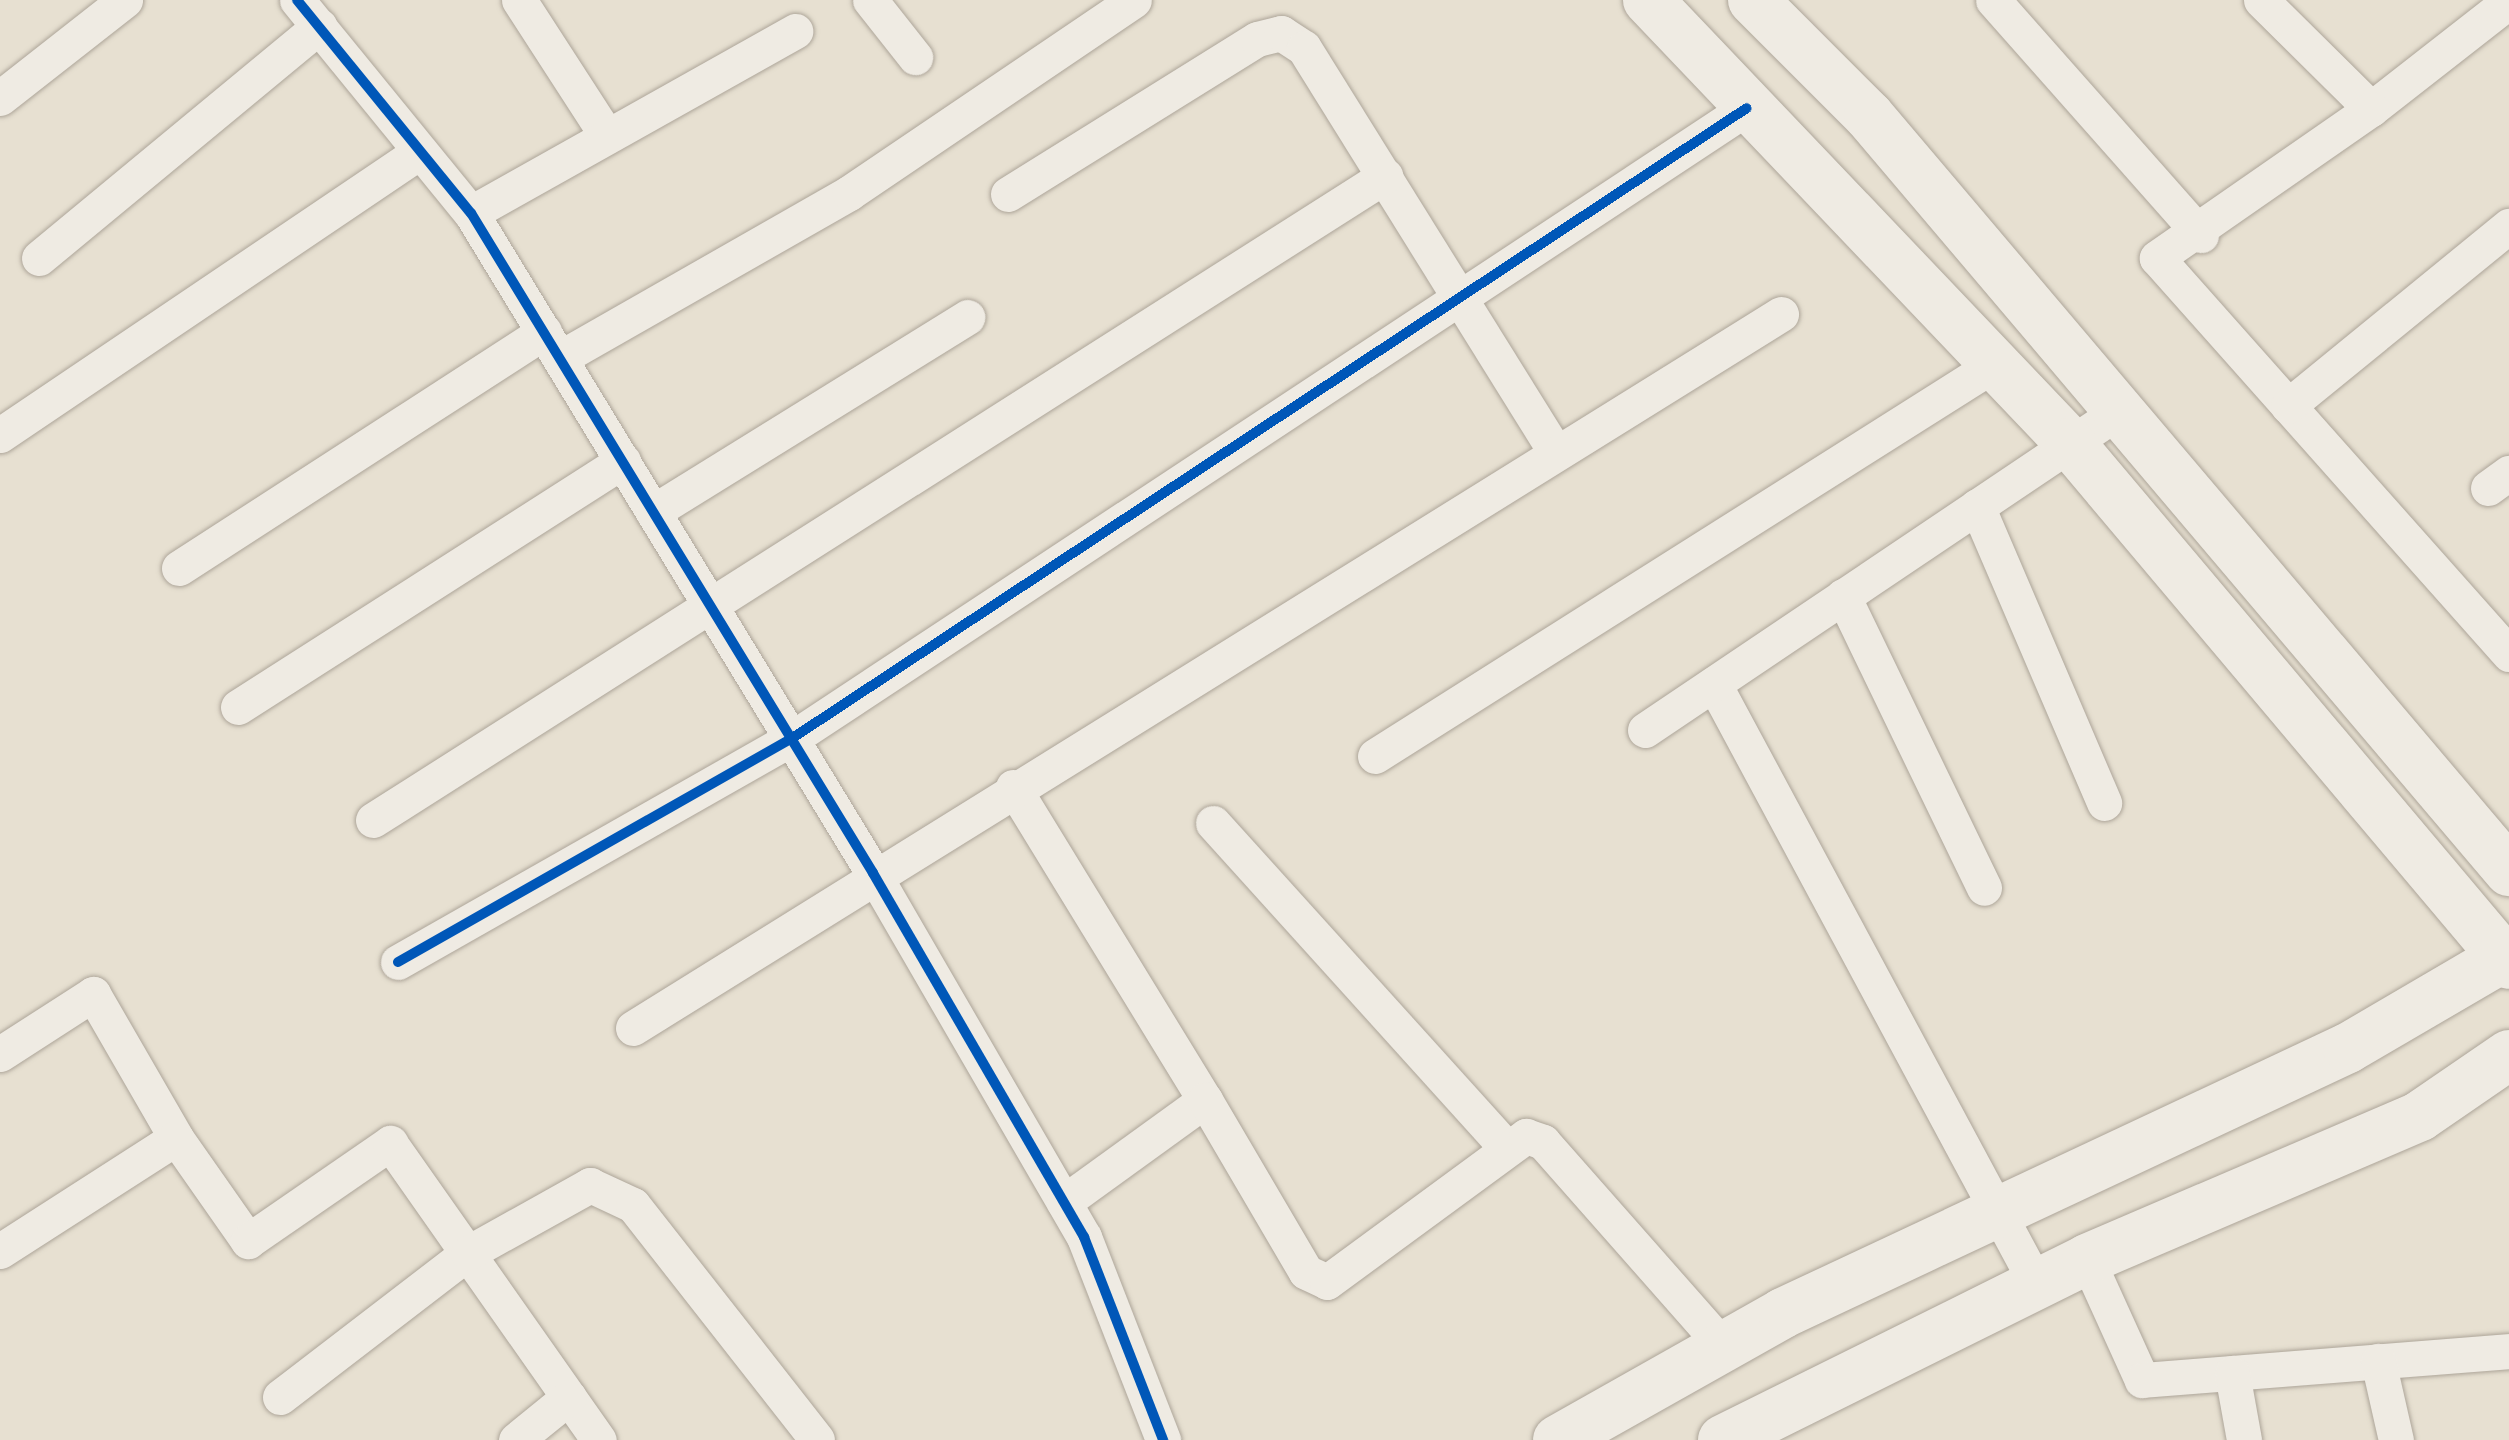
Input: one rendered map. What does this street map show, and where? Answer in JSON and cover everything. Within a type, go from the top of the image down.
[{"type":"street","points":[[0,98],[126,0]]},
{"type":"street","points":[[519,0],[607,136]]},
{"type":"street","points":[[870,0],[915,57]]},
{"type":"street","points":[[179,568],[552,345],[848,193],[1134,0]]},
{"type":"street","points":[[1558,1440],[1722,1346],[1998,1209],[2348,1048],[2508,959],[2070,444],[1746,108],[1648,0]]},
{"type":"street","points":[[1753,0],[1869,116],[2509,871]]},
{"type":"street","points":[[1993,0],[2201,235]]},
{"type":"street","points":[[2261,0],[2371,109]]},
{"type":"street","points":[[2509,1],[2201,235],[2157,258],[2509,654]]},
{"type":"street","points":[[39,258],[308,13],[418,153],[471,213],[873,874],[1064,1202],[1163,1440]]},
{"type":"street","points":[[471,213],[795,31]]},
{"type":"street","points":[[1008,194],[1257,39],[1281,34],[1304,48],[1456,299],[1556,453]]},
{"type":"street","points":[[398,962],[791,739],[1746,108]]},
{"type":"street","points":[[0,436],[418,153]]},
{"type":"street","points":[[373,820],[707,600],[1385,176]]},
{"type":"street","points":[[2288,406],[2509,226]]},
{"type":"street","points":[[633,1028],[1014,786],[1781,314]]},
{"type":"street","points":[[653,512],[968,317]]},
{"type":"street","points":[[1375,756],[1993,365]]},
{"type":"street","points":[[1645,730],[2119,411]]},
{"type":"street","points":[[238,708],[623,461]]},
{"type":"street","points":[[1977,506],[2104,803]]},
{"type":"street","points":[[1843,596],[1984,888]]},
{"type":"street","points":[[1714,684],[2036,1285]]},
{"type":"street","points":[[1014,786],[1306,1272],[1328,1282],[1504,1145],[1526,1136],[1543,1142],[1722,1346]]},
{"type":"street","points":[[1213,823],[1504,1145]]},
{"type":"street","points":[[0,1054],[93,994],[176,1138],[248,1241],[390,1143],[600,1440]]},
{"type":"street","points":[[1723,1440],[2087,1259],[2420,1116],[2509,1055]]},
{"type":"street","points":[[1064,1202],[1205,1100]]},
{"type":"street","points":[[0,1250],[176,1138]]},
{"type":"street","points":[[280,1397],[468,1253],[590,1185],[612,1188],[817,1440]]},
{"type":"street","points":[[2087,1259],[2142,1380],[2509,1350]]},
{"type":"street","points":[[2378,1361],[2396,1440]]},
{"type":"street","points":[[2232,1373],[2244,1440]]},
{"type":"street","points":[[516,1440],[569,1397]]},
{"type":"cycle path","points":[[297,0],[471,213],[873,873],[1084,1237],[1163,1440]]},
{"type":"cycle path","points":[[398,962],[791,739],[1747,108]]}]
